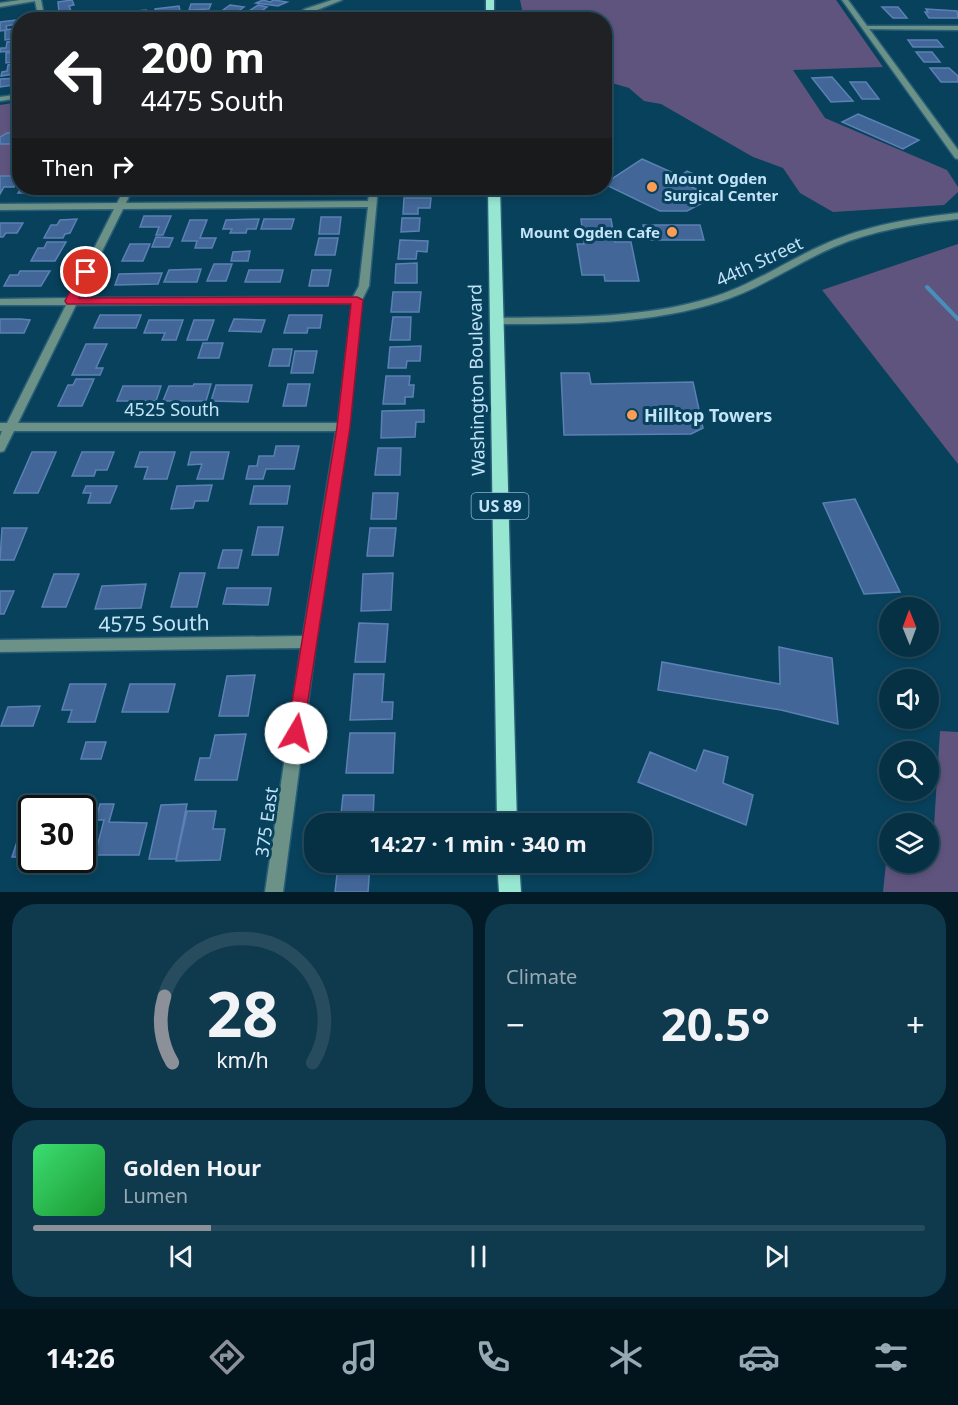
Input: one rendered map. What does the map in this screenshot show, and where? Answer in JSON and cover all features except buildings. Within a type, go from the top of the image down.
[{"type":"main road","name":"Washington Boulevard","points":[[494,195],[507,813]]},
{"type":"main road","points":[[509,873],[510,892]]},
{"type":"street","points":[[0,5],[32,0]]},
{"type":"street","points":[[303,12],[339,0]]},
{"type":"street","points":[[845,0],[958,156]]},
{"type":"street","points":[[866,28],[958,28]]},
{"type":"street","points":[[0,448],[5,427],[126,195]]},
{"type":"street","name":"375 East","points":[[274,892],[309,642],[343,427],[357,300],[364,286],[373,195]]},
{"type":"street","points":[[0,207],[371,204]]},
{"type":"street","name":"44th Street","points":[[497,321],[586,320],[657,314],[714,300],[764,281],[829,246],[870,229],[958,216]]},
{"type":"street","points":[[0,302],[357,300]]},
{"type":"street","name":"4525 South","points":[[5,427],[343,427]]},
{"type":"street","name":"4575 South","points":[[0,645],[309,642]]},
{"type":"shaded area","points":[[520,0],[836,0],[883,67],[793,70],[825,118],[947,170],[958,187],[958,192],[944,205],[833,212],[800,193],[783,168],[753,157],[661,104],[644,101],[629,88],[612,83],[612,12],[523,12]]},
{"type":"shaded area","points":[[12,103],[12,178],[0,177],[0,105]]},
{"type":"shaded area","points":[[958,244],[958,464],[822,290]]},
{"type":"shaded area","points":[[940,731],[958,732],[958,892],[883,892],[885,873],[939,873],[939,813],[935,813],[936,801],[939,801]]},
{"type":"waterway","points":[[927,287],[958,319]]},
{"type":"place","name":"Mount Ogden Surgical Center","points":[[652,187]]},
{"type":"place","name":"Mount Ogden Cafe","points":[[672,232]]},
{"type":"place","name":"Hilltop Towers","points":[[632,415]]},
{"type":"route","points":[[86,272],[71,301],[357,300],[343,427],[296,733]]}]
